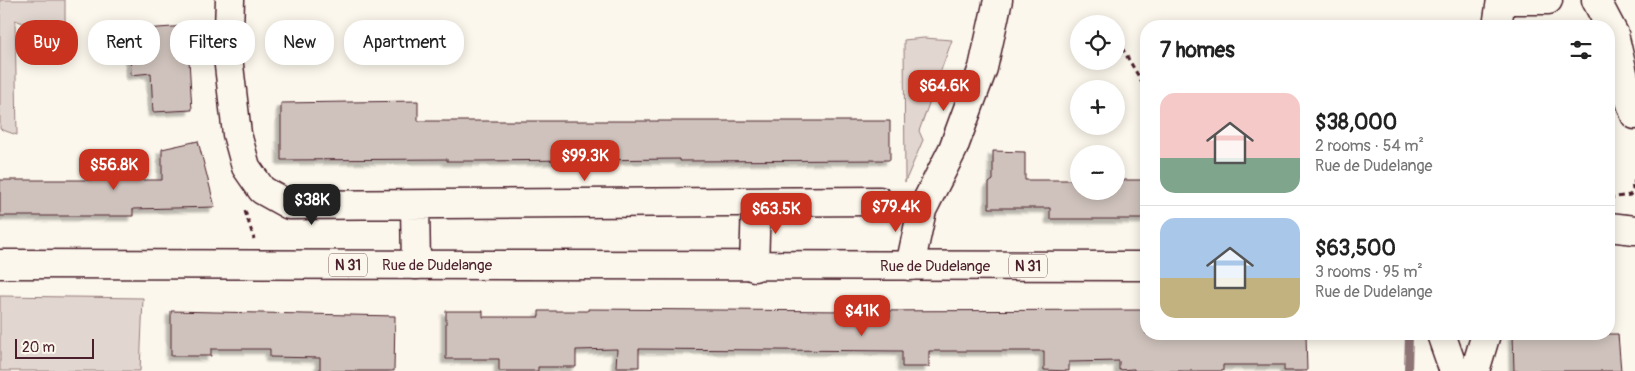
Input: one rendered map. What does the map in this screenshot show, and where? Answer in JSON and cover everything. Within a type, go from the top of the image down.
[{"type":"street","points":[[230,0],[228,57],[237,134],[246,167],[262,190],[289,205],[879,201]]},
{"type":"street","points":[[910,266],[922,210],[953,149],[983,68],[998,0]]},
{"type":"street","points":[[1498,20],[1501,0],[1548,0]]},
{"type":"street","points":[[1615,38],[1628,96],[1635,116]]},
{"type":"street","points":[[754,267],[756,202]]},
{"type":"street","points":[[415,205],[416,265]]},
{"type":"street","points":[[1615,228],[1635,230]]},
{"type":"street","name":"Rue de Dudelange","points":[[0,264],[754,267],[1140,266]]},
{"type":"street","points":[[1443,340],[1454,371]]},
{"type":"street","points":[[1475,371],[1484,340]]},
{"type":"path","points":[[1125,53],[1140,79]]},
{"type":"path","points":[[246,167],[240,197],[254,240],[246,240]]},
{"type":"path","points":[[1615,197],[1630,195],[1633,190],[1632,182],[1635,182]]},
{"type":"shaded area","points":[[0,0],[65,0],[65,20],[15,20],[17,135],[0,129]]},
{"type":"shaded area","points":[[924,38],[952,40],[919,131],[923,140],[905,182],[904,40]]},
{"type":"shaded area","points":[[0,296],[143,298],[140,371],[0,371]]},
{"type":"building","points":[[170,27],[170,65],[189,65],[192,110],[153,112],[151,73],[131,75],[131,65],[160,65],[160,28]]},
{"type":"building","points":[[418,101],[418,121],[890,121],[890,160],[281,160],[281,103]]},
{"type":"building","points":[[198,141],[215,207],[133,209],[133,216],[0,216],[0,180],[162,180],[162,149]]},
{"type":"building","points":[[993,151],[1025,152],[1025,180],[1070,180],[1070,200],[1125,200],[1125,180],[1140,180],[1140,219],[1050,219],[1050,208],[989,208],[989,183],[993,180]]},
{"type":"building","points":[[588,309],[850,311],[1140,310],[1140,340],[1306,340],[1307,371],[1284,371],[1284,365],[1223,365],[1223,371],[1134,371],[1134,369],[1119,370],[1119,361],[1069,362],[1069,371],[1044,370],[1044,351],[929,351],[929,367],[902,367],[902,351],[639,349],[639,367],[616,367],[617,349],[576,350],[576,367],[538,367],[538,371],[499,371],[499,359],[446,359],[446,311],[483,311],[483,317],[539,317],[539,311],[588,311]]},
{"type":"building","points":[[171,311],[395,316],[394,371],[320,371],[320,358],[270,357],[270,349],[211,349],[211,356],[171,356]]},
{"type":"building","points":[[1615,334],[1618,334],[1621,371],[1514,371],[1513,340],[1615,340]]},
{"type":"waterway","points":[[1408,371],[1409,340]]}]
